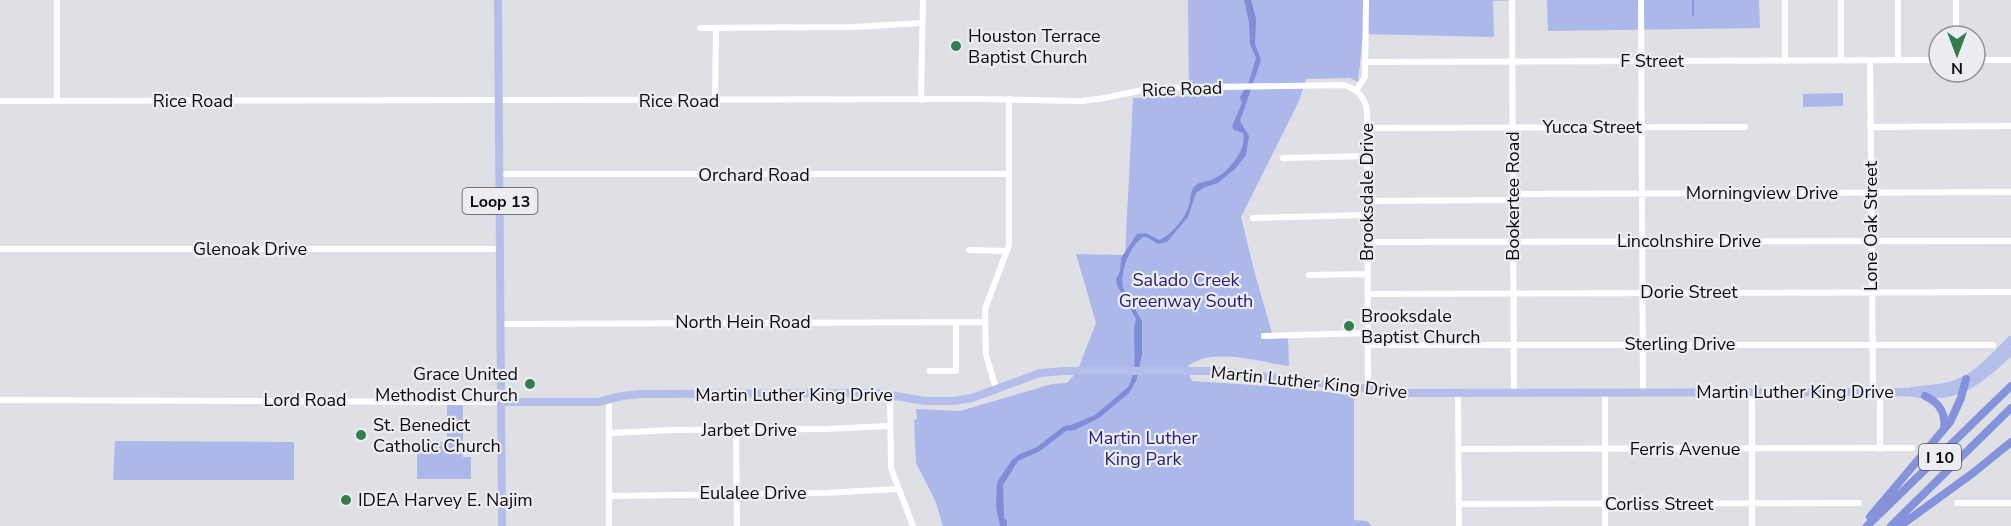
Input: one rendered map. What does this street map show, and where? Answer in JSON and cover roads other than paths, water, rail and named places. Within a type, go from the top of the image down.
[{"type":"highway","points":[[1862,526],[1944,430],[1955,413],[1966,379]]},
{"type":"highway","name":"I 10","points":[[1868,526],[2011,386]]},
{"type":"highway","points":[[1925,396],[1941,408],[1944,430]]},
{"type":"highway","name":"I 10","points":[[1891,526],[2011,408]]},
{"type":"highway","points":[[1900,526],[2011,442]]},
{"type":"main road","name":"Loop 13","points":[[498,0],[502,526]]},
{"type":"main road","name":"Martin Luther King Drive","points":[[609,400],[642,394],[890,394],[924,401],[954,401],[972,398],[1030,375],[1068,371],[1231,372],[1403,393],[1908,392],[1949,386],[1966,379],[1981,370],[2011,341]]},
{"type":"main road","name":"Martin Luther King Drive","points":[[1908,392],[1925,396],[1948,394],[1964,389],[1987,374],[2011,351]]},
{"type":"main road","name":"Lord Road","points":[[502,402],[609,400]]},
{"type":"street","points":[[57,0],[57,101]]},
{"type":"street","points":[[921,100],[922,0]]},
{"type":"street","points":[[1356,91],[1365,77],[1366,0]]},
{"type":"street","name":"Bookertee Road","points":[[1512,0],[1514,393]]},
{"type":"street","points":[[1641,0],[1643,393]]},
{"type":"street","points":[[1785,0],[1785,61]]},
{"type":"street","points":[[1841,0],[1841,60]]},
{"type":"street","points":[[1898,0],[1898,60]]},
{"type":"street","points":[[1956,0],[1956,24]]},
{"type":"street","points":[[700,28],[854,27],[922,23]]},
{"type":"street","points":[[715,100],[716,28]]},
{"type":"street","name":"Lone Oak Street","points":[[1870,60],[1872,344],[1880,448]]},
{"type":"street","name":"F Street","points":[[1365,62],[1927,60]]},
{"type":"street","points":[[1987,60],[2011,60]]},
{"type":"street","name":"Rice Road","points":[[0,101],[1082,100],[1105,98],[1144,88],[1344,85],[1356,91]]},
{"type":"street","name":"Brooksdale Drive","points":[[1356,91],[1366,106],[1367,128],[1368,390]]},
{"type":"street","points":[[996,389],[986,356],[984,322],[987,299],[1007,251],[1009,99]]},
{"type":"street","points":[[1870,127],[2011,126]]},
{"type":"street","name":"Yucca Street","points":[[1367,128],[1745,127]]},
{"type":"street","points":[[1282,158],[1367,156]]},
{"type":"street","name":"Orchard Road","points":[[499,174],[1009,174]]},
{"type":"street","name":"Morningview Drive","points":[[1367,201],[1642,193],[2011,192]]},
{"type":"street","points":[[1253,218],[1367,215]]},
{"type":"street","name":"Lincolnshire Drive","points":[[1367,242],[2011,241]]},
{"type":"street","name":"Glenoak Drive","points":[[0,249],[500,249]]},
{"type":"street","points":[[969,250],[1007,251]]},
{"type":"street","points":[[1309,275],[1367,274]]},
{"type":"street","name":"Dorie Street","points":[[1368,294],[2011,292]]},
{"type":"street","points":[[930,371],[956,371],[956,322]]},
{"type":"street","name":"North Hein Road","points":[[501,324],[984,322]]},
{"type":"street","points":[[1264,336],[1368,333]]},
{"type":"street","name":"Sterling Drive","points":[[1368,345],[1993,345]]},
{"type":"street","points":[[1752,392],[1752,526]]},
{"type":"street","points":[[1458,393],[1459,526]]},
{"type":"street","points":[[1605,393],[1605,526]]},
{"type":"street","points":[[890,394],[890,460],[897,489],[913,526]]},
{"type":"street","name":"Lord Road","points":[[0,400],[502,402]]},
{"type":"street","points":[[609,400],[609,526]]},
{"type":"street","name":"Jarbet Drive","points":[[609,433],[890,426]]},
{"type":"street","points":[[736,430],[737,526]]},
{"type":"street","name":"Ferris Avenue","points":[[1459,449],[1912,448]]},
{"type":"street","name":"Eulalee Drive","points":[[609,496],[834,493],[897,489]]},
{"type":"street","name":"Corliss Street","points":[[1459,504],[1859,503]]},
{"type":"street","points":[[1957,503],[2011,503]]},
{"type":"waterway","points":[[1693,0],[1693,16]]},
{"type":"place","name":"Houston Terrace Baptist Church","points":[[956,46]]},
{"type":"place","name":"Brooksdale Baptist Church","points":[[1349,326]]},
{"type":"place","name":"Grace United Methodist Church","points":[[530,384]]},
{"type":"place","name":"St. Benedict Catholic Church","points":[[361,435]]},
{"type":"place","name":"IDEA Harvey E. Najim","points":[[346,500]]},
{"type":"park label","name":"Salado Creek Greenway South","points":[[1186,290]]},
{"type":"park label","name":"Martin Luther King Park","points":[[1143,448]]}]
